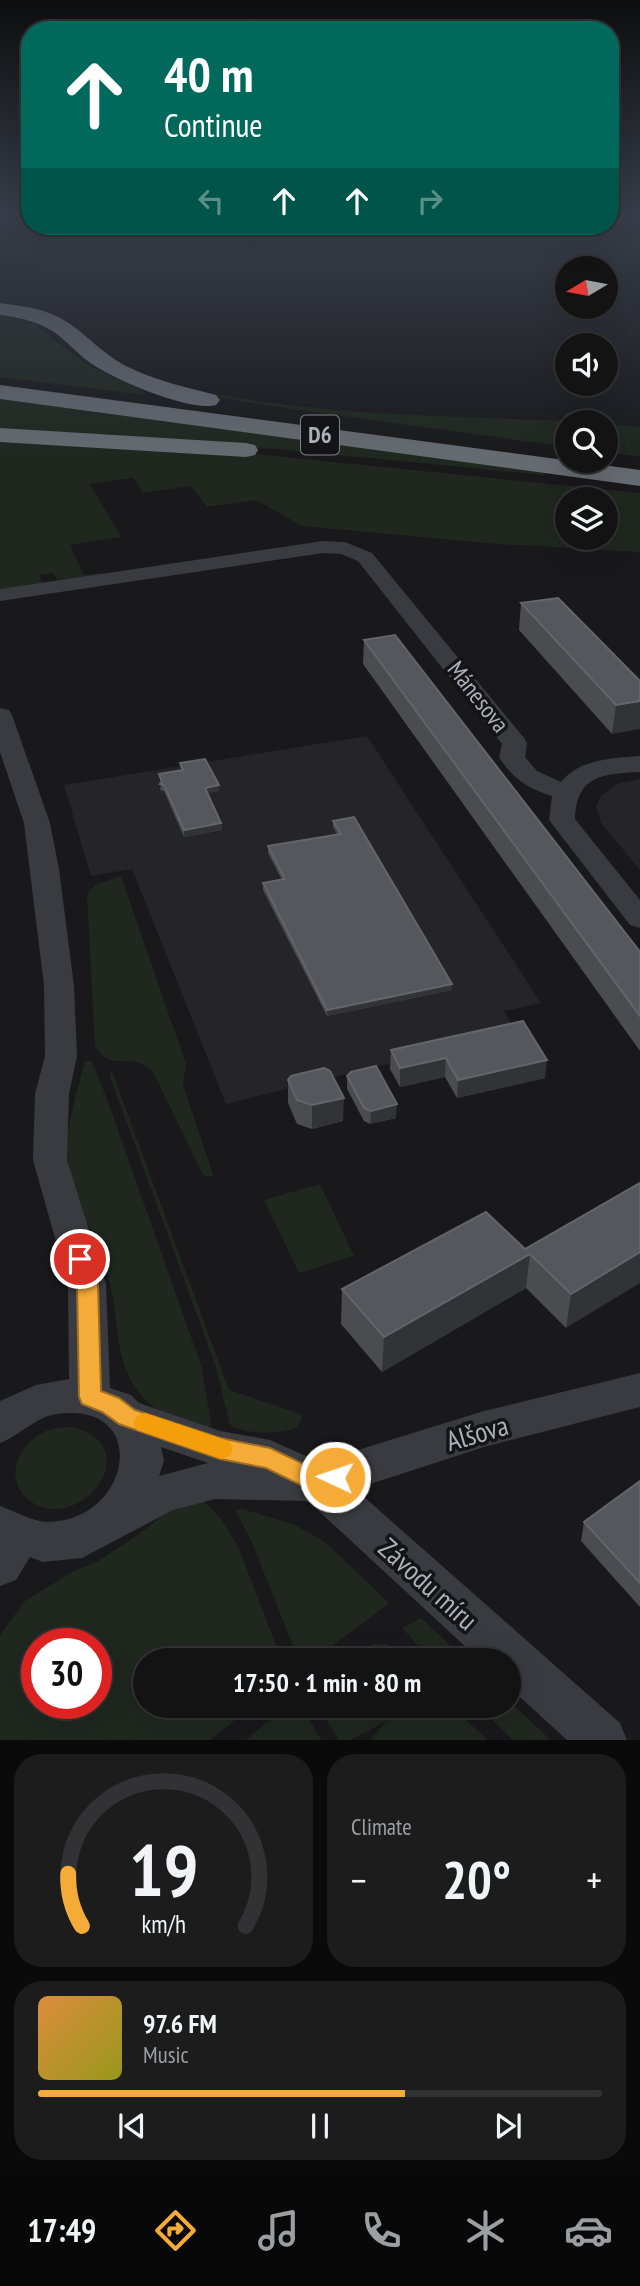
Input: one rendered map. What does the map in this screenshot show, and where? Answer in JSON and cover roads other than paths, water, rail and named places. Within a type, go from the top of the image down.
[{"type":"highway","points":[[0,309],[34,315],[60,327],[102,362],[179,394],[289,419]]},
{"type":"highway","name":"D6","points":[[0,382],[555,454]]},
{"type":"highway","name":"D6","points":[[0,392],[640,478]]},
{"type":"highway","points":[[0,435],[201,446],[640,488]]},
{"type":"highway","points":[[618,463],[640,466]]},
{"type":"street","name":"Mánesova","points":[[0,595],[283,552],[334,547],[358,553],[365,557],[515,743],[512,757],[524,775],[538,784],[565,792]]},
{"type":"street","points":[[0,715],[37,823],[45,869],[59,986],[61,1056],[52,1094],[50,1160],[87,1284],[90,1397],[64,1395],[37,1401],[12,1413],[0,1425]]},
{"type":"street","points":[[640,764],[609,766],[586,773],[565,792],[561,806],[562,820],[640,919]]},
{"type":"street","name":"Alšova","points":[[317,1482],[484,1429],[640,1390]]},
{"type":"street","name":"Závodu míru","points":[[90,1397],[110,1405],[127,1417],[220,1448],[270,1458],[317,1482],[603,1740]]},
{"type":"street","points":[[116,1517],[132,1498],[142,1476],[144,1454],[139,1434],[127,1417]]},
{"type":"street","points":[[6,1543],[69,1541],[94,1532],[116,1517],[165,1493],[215,1480],[317,1482]]}]
